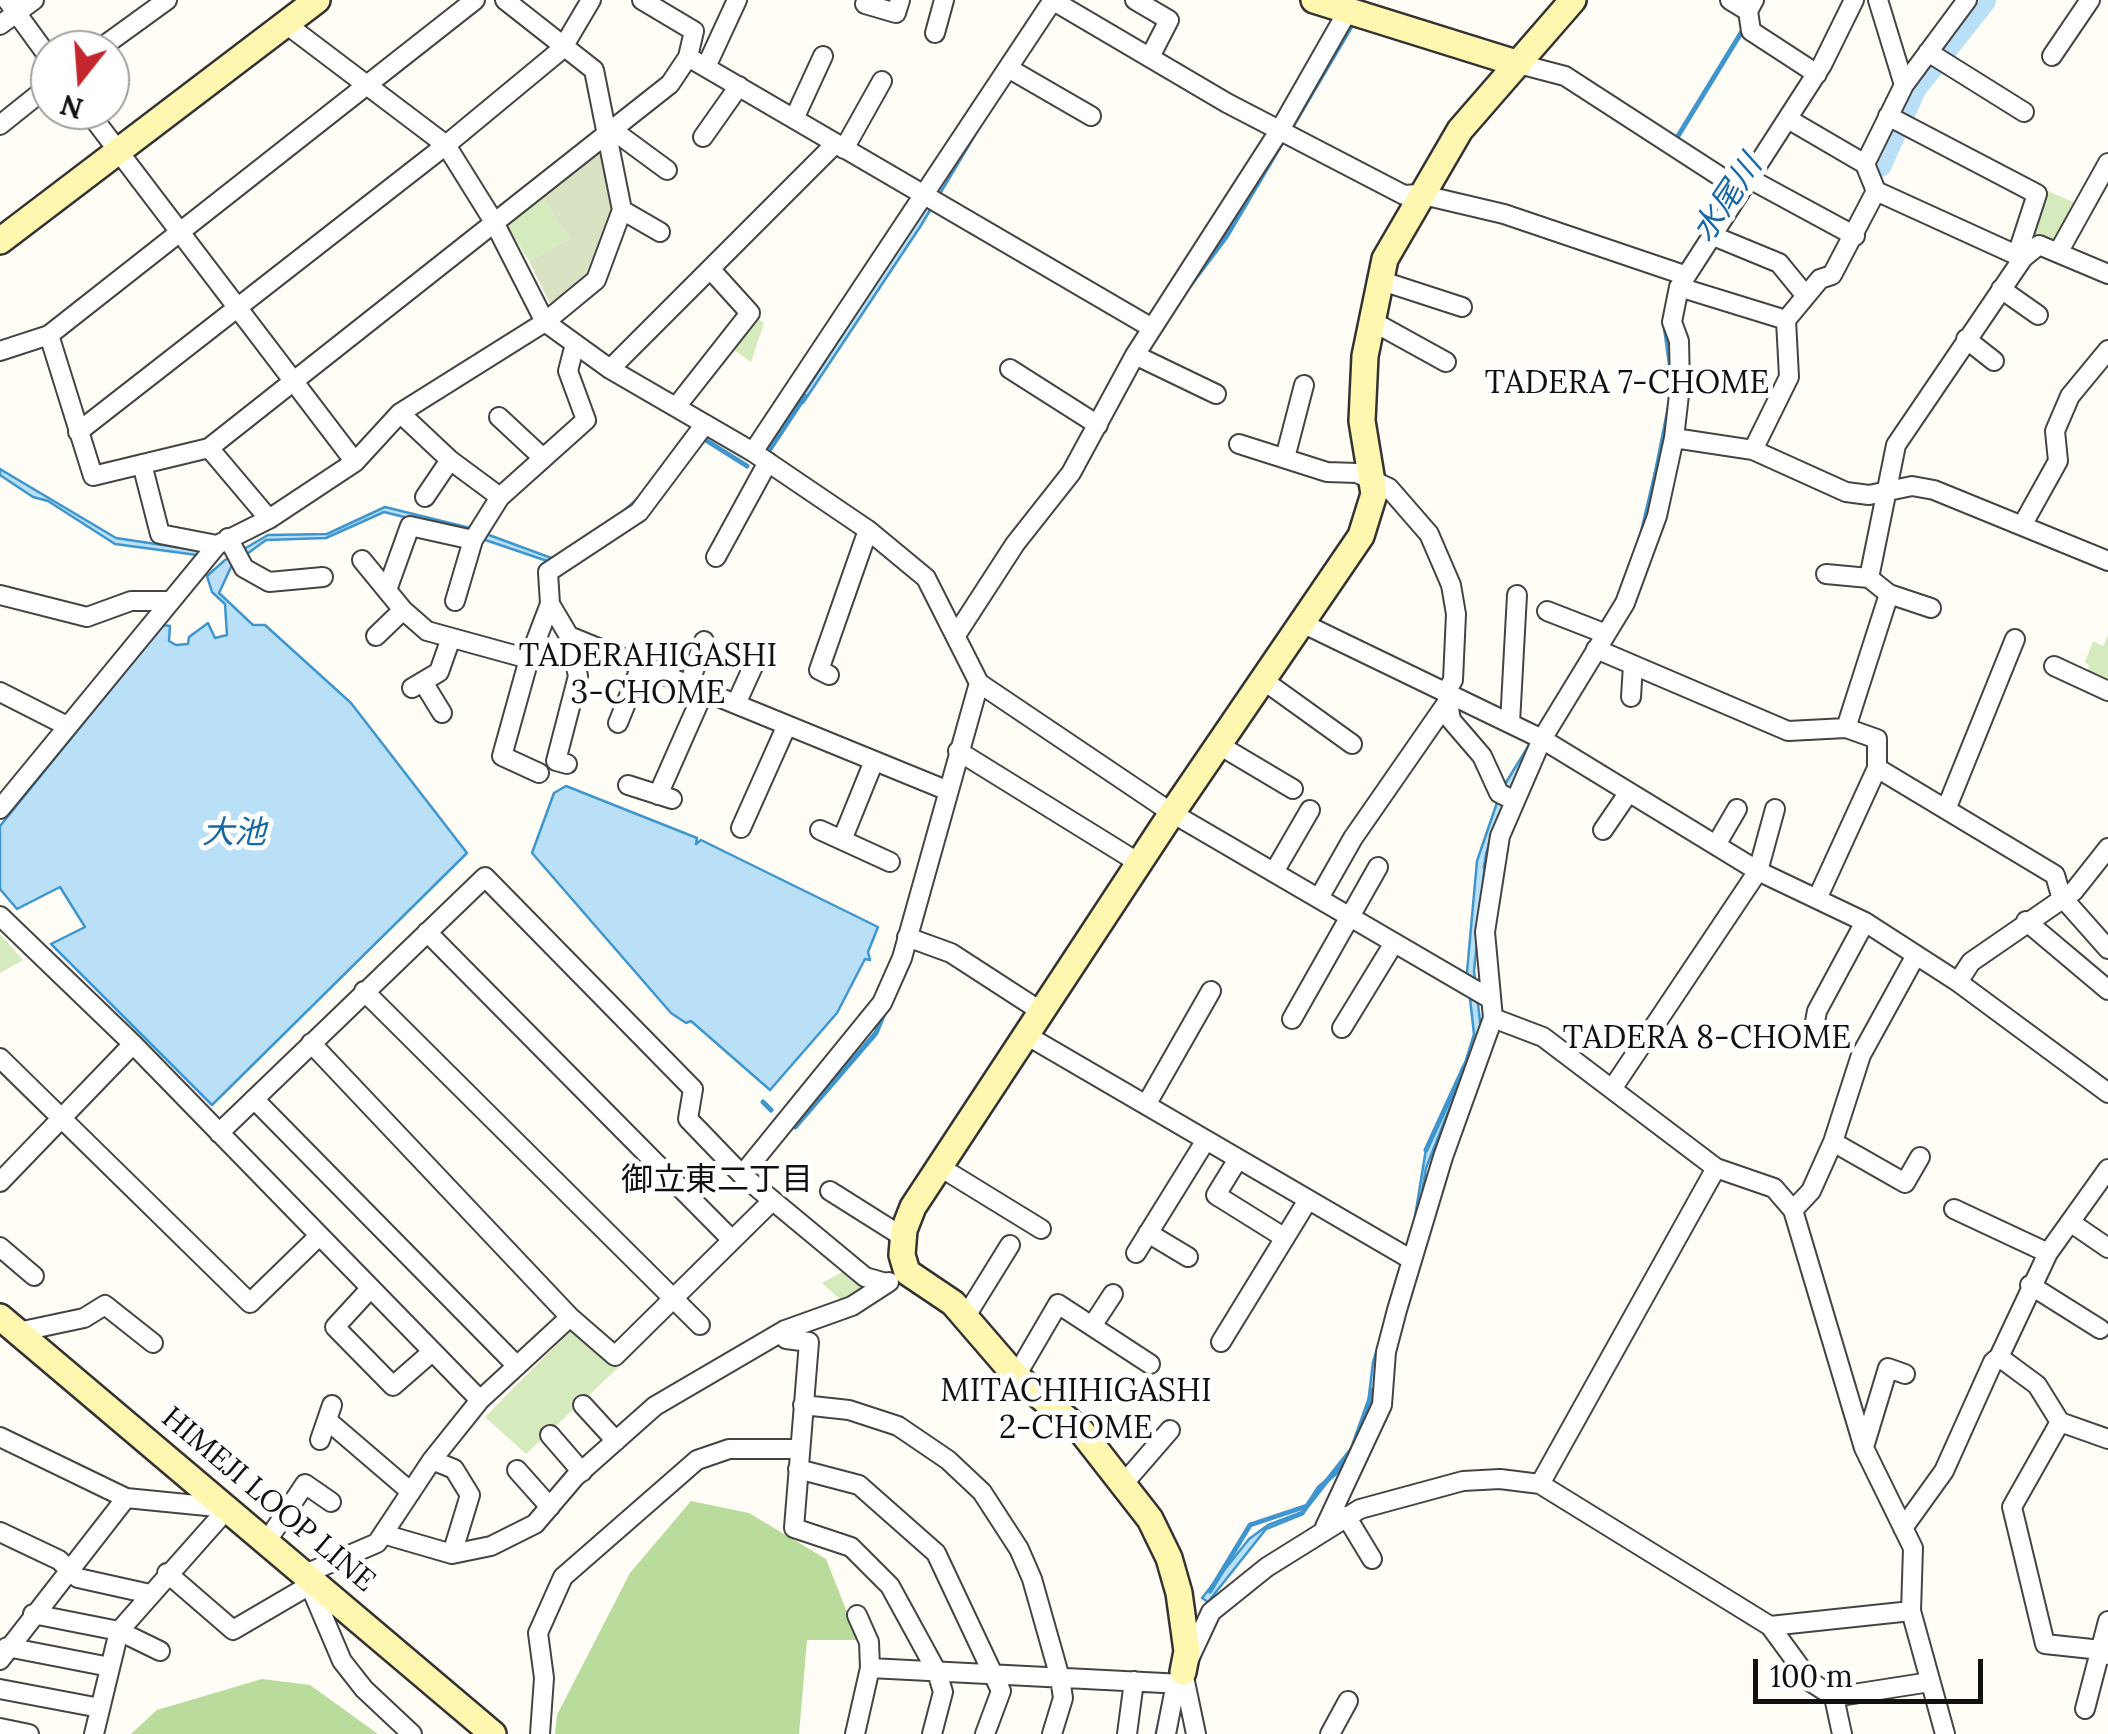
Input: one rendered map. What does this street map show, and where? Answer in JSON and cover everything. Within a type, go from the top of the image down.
[{"type":"street","points":[[30,38],[7,13],[34,0]]},
{"type":"street","points":[[126,30],[167,0]]},
{"type":"street","points":[[0,240],[318,0]]},
{"type":"street","points":[[0,351],[48,335],[475,0]]},
{"type":"street","points":[[4,798],[223,542],[269,519],[354,462],[400,414],[544,322],[596,280],[622,210],[594,70],[562,49],[505,0]]},
{"type":"street","points":[[78,432],[446,145],[562,49],[590,0]]},
{"type":"street","points":[[48,335],[94,476],[209,448],[670,84],[688,56],[694,31],[642,0]]},
{"type":"street","points":[[706,67],[737,0]]},
{"type":"street","points":[[865,4],[896,12],[900,0]]},
{"type":"street","points":[[935,33],[944,0]]},
{"type":"street","points":[[716,557],[761,457],[932,199],[1053,0],[1404,195],[1419,194],[1504,214],[1786,320]]},
{"type":"street","points":[[1135,0],[1169,20],[1150,57]]},
{"type":"street","points":[[1314,0],[1346,14],[1566,76],[1739,183],[1855,236]]},
{"type":"street","points":[[383,1534],[452,1554],[491,1546],[535,1524],[582,1472],[655,1406],[785,1330],[852,1306],[896,1277],[913,1207],[1172,813],[1362,536],[1372,508],[1374,481],[1361,402],[1370,320],[1393,242],[1460,130],[1573,0]]},
{"type":"street","points":[[1730,0],[1751,6],[1751,30],[1817,74]]},
{"type":"street","points":[[1325,1527],[1382,1404],[1386,1352],[1406,1258],[1492,1018],[1485,932],[1507,797],[1538,736],[1626,603],[1657,516],[1674,438],[1680,386],[1679,341],[1672,322],[1679,278],[1711,235],[1739,183],[1817,74],[1846,25],[1854,0]]},
{"type":"street","points":[[1865,164],[1895,120],[1904,85],[1878,0]]},
{"type":"street","points":[[1904,85],[1935,58],[1967,0]]},
{"type":"street","points":[[2052,56],[2090,0]]},
{"type":"street","points":[[956,635],[1015,544],[1070,473],[1142,359],[1152,328],[1281,128],[1346,14]]},
{"type":"street","points":[[286,24],[446,145],[494,222],[544,322],[610,369],[761,457],[868,530],[926,578],[979,684],[1172,813],[1489,998]]},
{"type":"street","points":[[688,56],[1152,328]]},
{"type":"street","points":[[794,120],[823,56]]},
{"type":"street","points":[[1935,58],[2024,112]]},
{"type":"street","points":[[1013,71],[1091,116]]},
{"type":"street","points":[[610,369],[839,146],[882,82]]},
{"type":"street","points":[[704,137],[738,86]]},
{"type":"street","points":[[0,125],[30,101]]},
{"type":"street","points":[[1788,118],[1865,164],[1876,192],[2023,258]]},
{"type":"street","points":[[1895,120],[2037,194],[2020,246],[2023,258]]},
{"type":"street","points":[[102,130],[354,462]]},
{"type":"street","points":[[609,135],[667,170]]},
{"type":"street","points":[[2059,251],[2108,163]]},
{"type":"street","points":[[1754,450],[1788,378],[1786,320],[1820,278],[1832,275],[1876,192]]},
{"type":"street","points":[[622,210],[660,232]]},
{"type":"street","points":[[1711,235],[1778,264],[1806,296]]},
{"type":"street","points":[[1869,578],[1890,491],[1896,445],[2023,258],[2039,245],[2108,274]]},
{"type":"street","points":[[676,407],[750,313],[712,270]]},
{"type":"street","points":[[1379,280],[1462,307]]},
{"type":"street","points":[[2001,289],[2038,315]]},
{"type":"street","points":[[1370,320],[1446,362]]},
{"type":"street","points":[[1966,339],[1994,361]]},
{"type":"street","points":[[455,601],[476,535],[500,497],[586,420],[568,371],[575,344]]},
{"type":"street","points":[[2023,524],[2058,461],[2056,432],[2070,396],[2108,350]]},
{"type":"street","points":[[1142,359],[1216,394]]},
{"type":"street","points":[[1010,369],[1033,392],[1098,425]]},
{"type":"street","points":[[1285,458],[1304,385]]},
{"type":"street","points":[[400,414],[450,460],[500,497]]},
{"type":"street","points":[[499,417],[543,458]]},
{"type":"street","points":[[539,773],[502,756],[528,658],[550,604],[548,572],[638,512],[705,424]]},
{"type":"street","points":[[1674,438],[1754,450],[1846,492],[1869,495],[1912,486],[1934,490],[2108,561]]},
{"type":"street","points":[[1240,444],[1389,488],[1429,534],[1451,585],[1458,637],[1446,698],[1318,898]]},
{"type":"street","points":[[209,448],[269,519]]},
{"type":"street","points":[[425,497],[450,460]]},
{"type":"street","points":[[142,464],[160,534],[223,542],[244,568],[269,582],[323,577]]},
{"type":"street","points":[[387,590],[410,526],[476,535]]},
{"type":"street","points":[[829,675],[819,670],[844,622],[868,530]]},
{"type":"street","points":[[362,560],[403,610],[427,631],[528,658]]},
{"type":"street","points":[[1826,574],[1869,578],[1889,594],[1931,608]]},
{"type":"street","points":[[1846,728],[1889,594]]},
{"type":"street","points":[[0,595],[87,617],[132,602],[171,601]]},
{"type":"street","points":[[1510,723],[1517,595]]},
{"type":"street","points":[[550,604],[569,636],[578,676],[556,761],[567,764]]},
{"type":"street","points":[[376,636],[403,610]]},
{"type":"street","points":[[1546,611],[1600,638],[1633,664],[1788,730],[1846,728],[1878,739],[1878,768],[1818,899]]},
{"type":"street","points":[[1302,624],[1446,698],[1538,736],[1758,871],[1865,922],[1958,982],[2108,1093]]},
{"type":"street","points":[[569,636],[946,790]]},
{"type":"street","points":[[441,713],[417,685],[439,672],[451,638]]},
{"type":"street","points":[[1947,807],[2015,639]]},
{"type":"street","points":[[628,785],[665,797],[696,688],[704,641]]},
{"type":"street","points":[[736,704],[760,651]]},
{"type":"street","points":[[1631,698],[1633,664]]},
{"type":"street","points":[[618,723],[641,666]]},
{"type":"street","points":[[2054,666],[2108,691]]},
{"type":"street","points":[[1263,680],[1352,744]]},
{"type":"street","points":[[742,1176],[882,1003],[907,938],[979,684]]},
{"type":"street","points":[[0,692],[67,726]]},
{"type":"street","points":[[1446,698],[1451,720],[1482,756],[1507,797]]},
{"type":"street","points":[[741,828],[787,725]]},
{"type":"street","points":[[1219,745],[1283,788]]},
{"type":"street","points":[[958,752],[1139,864]]},
{"type":"street","points":[[842,840],[874,761]]},
{"type":"street","points":[[1878,768],[2055,875],[2061,896],[2108,948]]},
{"type":"street","points":[[1603,830],[1629,792]]},
{"type":"street","points":[[1716,845],[1737,809]]},
{"type":"street","points":[[1612,1089],[1758,871],[1774,809]]},
{"type":"street","points":[[1274,872],[1310,810]]},
{"type":"street","points":[[820,830],[890,862]]},
{"type":"street","points":[[1958,982],[1971,962],[2061,896],[2074,891],[2108,848]]},
{"type":"street","points":[[1292,1019],[1378,867]]},
{"type":"street","points":[[219,1133],[484,878],[693,1089],[688,1093],[688,1119],[770,1203],[865,1277],[896,1277],[966,1316],[1016,1376],[1064,1413],[1125,1482],[1160,1536],[1175,1575],[1186,1636],[1166,1734]]},
{"type":"street","points":[[0,916],[133,1044],[480,1400]]},
{"type":"street","points":[[2026,921],[2080,977],[2108,990]]},
{"type":"street","points":[[1812,1038],[1809,1008],[1865,922]]},
{"type":"street","points":[[427,932],[732,1240]]},
{"type":"street","points":[[907,938],[951,953],[1042,1012]]},
{"type":"street","points":[[1342,1028],[1394,943]]},
{"type":"street","points":[[1794,1210],[1812,1191],[1833,1142],[1861,1056],[1916,955]]},
{"type":"street","points":[[1146,1105],[1212,990]]},
{"type":"street","points":[[364,991],[516,1147],[700,1325]]},
{"type":"street","points":[[1492,1018],[1542,1037],[1716,1168],[1774,1188],[1794,1210],[1864,1448],[1913,1548],[1911,1612],[1944,1734]]},
{"type":"street","points":[[1026,1036],[1406,1258]]},
{"type":"street","points":[[311,1042],[570,1317],[616,1356],[770,1203]]},
{"type":"street","points":[[0,1182],[133,1044]]},
{"type":"street","points":[[0,1058],[250,1302],[320,1236]]},
{"type":"street","points":[[254,1099],[518,1366]]},
{"type":"street","points":[[1136,1254],[1206,1140]]},
{"type":"street","points":[[1833,1142],[1905,1182],[1920,1157]]},
{"type":"street","points":[[1238,1159],[1216,1195],[1285,1238]]},
{"type":"street","points":[[940,1167],[1041,1229]]},
{"type":"street","points":[[1540,1484],[1716,1168]]},
{"type":"street","points":[[1903,1528],[1944,1470],[1992,1362],[2000,1357],[2030,1284],[2108,1169]]},
{"type":"street","points":[[830,1191],[903,1237]]},
{"type":"street","points":[[1221,1342],[1308,1200]]},
{"type":"street","points":[[1954,1209],[2048,1253]]},
{"type":"street","points":[[2070,1222],[2108,1248]]},
{"type":"street","points":[[1148,1233],[1188,1257]]},
{"type":"street","points":[[966,1316],[1010,1245]]},
{"type":"street","points":[[0,1247],[34,1276]]},
{"type":"street","points":[[2030,1284],[2100,1330]]},
{"type":"street","points":[[369,1290],[335,1327],[393,1386],[432,1352]]},
{"type":"street","points":[[1092,1326],[1113,1294]]},
{"type":"street","points":[[1016,1376],[1058,1304],[1150,1364]]},
{"type":"street","points":[[9,1324],[84,1318],[105,1305],[153,1343]]},
{"type":"street","points":[[167,1574],[233,1630],[308,1580],[377,1543],[432,1460],[480,1400],[570,1317]]},
{"type":"street","name":"HIMEJI LOOP LINE","points":[[9,1324],[494,1734]]},
{"type":"street","points":[[785,1330],[786,1340],[809,1342],[794,1528],[850,1547],[890,1586],[938,1672],[943,1692],[932,1734]]},
{"type":"street","points":[[2000,1357],[2037,1385],[2060,1422],[2108,1439]]},
{"type":"street","points":[[1864,1448],[1888,1368],[1905,1374]]},
{"type":"street","points":[[584,1405],[616,1441]]},
{"type":"street","points":[[804,1405],[849,1410],[898,1426],[948,1460],[982,1492],[1025,1564],[1060,1678],[1063,1698],[1052,1734]]},
{"type":"street","points":[[320,1440],[329,1413],[411,1492]]},
{"type":"street","points":[[2060,1422],[2012,1507],[2045,1644],[2104,1652]]},
{"type":"street","points":[[1125,1482],[1170,1430]]},
{"type":"street","points":[[550,1435],[582,1472]]},
{"type":"street","points":[[0,1437],[126,1498],[228,1508]]},
{"type":"street","points":[[540,1734],[544,1678],[538,1633],[564,1577],[698,1460],[729,1450],[800,1448]]},
{"type":"street","points":[[432,1460],[454,1469],[470,1495],[452,1554]]},
{"type":"street","points":[[798,1469],[859,1485],[918,1532],[936,1553],[1001,1691],[985,1734]]},
{"type":"street","points":[[517,1470],[550,1507]]},
{"type":"street","points":[[1196,1734],[1177,1681],[1211,1612],[1325,1527],[1346,1516],[1426,1488],[1500,1479],[1540,1484],[1770,1626],[1812,1682],[1834,1698],[1842,1734]]},
{"type":"street","points":[[267,1541],[306,1484],[331,1502]]},
{"type":"street","points":[[8,1646],[126,1498]]},
{"type":"street","points":[[94,1734],[119,1631],[228,1508]]},
{"type":"street","points":[[1346,1516],[1372,1559]]},
{"type":"street","points":[[0,1532],[59,1560],[78,1578],[150,1594]]},
{"type":"street","points":[[308,1580],[342,1661],[364,1689],[412,1734]]},
{"type":"street","points":[[1770,1626],[1911,1612]]},
{"type":"street","points":[[33,1614],[119,1631],[160,1651]]},
{"type":"street","points":[[855,1734],[870,1668],[869,1642],[858,1616]]},
{"type":"street","points":[[2085,1709],[2104,1652],[2108,1621]]},
{"type":"street","points":[[0,1624],[8,1646]]},
{"type":"street","points":[[8,1646],[110,1667]]},
{"type":"street","points":[[870,1668],[1177,1681]]},
{"type":"street","points":[[1128,1734],[1134,1681]]},
{"type":"street","points":[[1834,1698],[1930,1682]]},
{"type":"street","points":[[0,1689],[100,1708]]},
{"type":"street","points":[[1330,1734],[1348,1701]]},
{"type":"street","points":[[0,1728],[28,1734]]},
{"type":"green space","points":[[596,154],[602,156],[615,214],[598,263],[553,310],[529,261],[569,239],[540,195]]},
{"type":"green space","points":[[2043,189],[2078,204],[2057,242],[2026,244]]},
{"type":"green space","points":[[540,195],[569,239],[529,261],[504,221]]},
{"type":"green space","points":[[756,318],[764,323],[751,362],[731,348]]},
{"type":"green space","points":[[2108,635],[2108,687],[2085,676],[2090,666],[2085,662],[2093,641],[2103,646]]},
{"type":"green space","points":[[0,934],[23,960],[0,973]]},
{"type":"green space","points":[[844,1271],[868,1291],[843,1302],[822,1283]]},
{"type":"green space","points":[[570,1331],[582,1332],[619,1367],[526,1454],[485,1417]]},
{"type":"green space","points":[[691,1501],[749,1513],[826,1559],[858,1640],[807,1640],[799,1734],[555,1734],[557,1715],[630,1573]]},
{"type":"green space","points":[[262,1679],[310,1685],[378,1734],[131,1734],[157,1710]]},
{"type":"water","points":[[1014,70],[920,227],[803,403],[800,400]]},
{"type":"water","points":[[1783,116],[1677,279],[1668,316],[1674,354],[1673,398],[1640,557],[1621,603],[1522,762],[1486,854],[1474,971],[1481,1029],[1426,1168],[1415,1235],[1378,1365],[1368,1430],[1349,1463],[1321,1487],[1303,1514],[1266,1529],[1208,1602],[1202,1598],[1249,1539],[1268,1525],[1302,1512],[1318,1487],[1348,1461],[1365,1429],[1373,1362],[1412,1235],[1426,1149],[1460,1079],[1474,1034],[1467,972],[1477,861],[1502,788],[1485,755],[1454,719],[1448,706],[1453,703],[1458,719],[1484,748],[1505,784],[1622,594],[1638,557],[1670,397],[1671,354],[1664,329],[1673,278]]},
{"type":"water","name":"大池","points":[[687,432],[691,435],[641,504],[591,544],[556,564],[453,529],[384,512],[326,538],[266,540],[232,565],[219,593],[253,625],[265,625],[351,703],[467,853],[212,1105],[51,944],[85,927],[60,887],[17,909],[0,889],[0,826],[163,625],[170,626],[169,641],[176,645],[188,644],[189,637],[208,623],[215,638],[227,635],[225,604],[212,592],[207,576],[225,560],[268,535],[327,534],[385,507],[470,528],[554,559],[609,524],[638,498]]},
{"type":"water","points":[[0,469],[116,538],[202,551],[197,555],[115,544],[48,501],[33,497],[0,475]]},
{"type":"water","points":[[566,786],[697,838],[696,844],[701,840],[878,927],[868,952],[870,960],[865,959],[837,1013],[770,1090],[691,1021],[686,1023],[671,1013],[532,853],[554,793]]},
{"type":"waterway","name":"水尾川","points":[[1878,164],[1913,87],[1982,0]]},
{"type":"waterway","points":[[1293,125],[1353,23]]},
{"type":"waterway","points":[[1678,136],[1744,28]]},
{"type":"waterway","points":[[1190,285],[1226,237],[1284,139]]},
{"type":"waterway","points":[[1665,326],[1671,370]]},
{"type":"waterway","points":[[768,452],[805,396]]},
{"type":"waterway","points":[[704,439],[747,466]]},
{"type":"waterway","points":[[1640,541],[1657,469]]},
{"type":"waterway","points":[[1485,867],[1490,844]]},
{"type":"waterway","points":[[795,1127],[876,1033],[885,1011]]},
{"type":"waterway","points":[[1426,1150],[1465,1065]]},
{"type":"waterway","points":[[763,1102],[771,1110]]},
{"type":"waterway","points":[[1210,1591],[1250,1525],[1307,1506],[1352,1449],[1373,1390]]},
{"type":"waterway","points":[[1157,1734],[1166,1693]]},
{"type":"district","name":"TADERA 7-CHOME","points":[[1627,384]]},
{"type":"district","name":"TADERAHIGASHI 3-CHOME","points":[[648,676]]},
{"type":"district","name":"TADERA 8-CHOME","points":[[1707,1039]]},
{"type":"district","name":"御立東二丁目","points":[[717,1181]]},
{"type":"district","name":"MITACHIHIGASHI 2-CHOME","points":[[1076,1410]]}]
